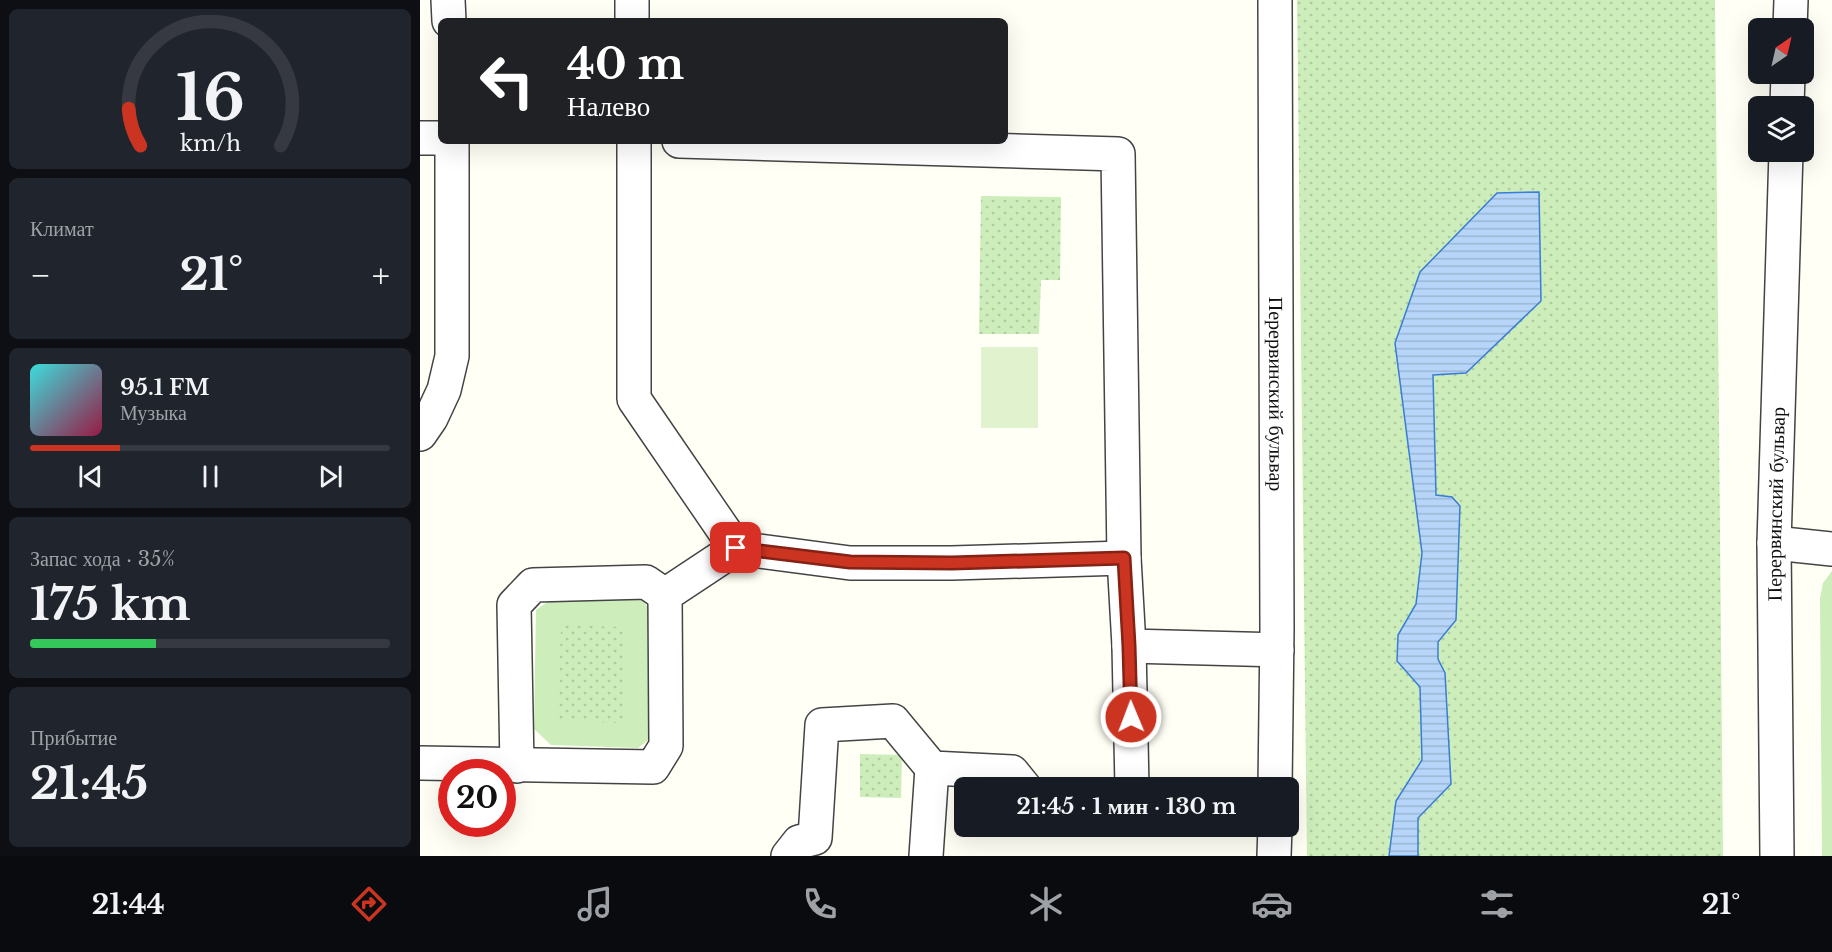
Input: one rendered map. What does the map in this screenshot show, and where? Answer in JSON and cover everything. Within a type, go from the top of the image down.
[{"type":"street","points":[[448,0],[449,18]]},
{"type":"street","points":[[632,0],[632,18]]},
{"type":"street","name":"Перервинский бульвар","points":[[1275,0],[1277,650],[1275,777]]},
{"type":"street","points":[[1790,18],[1791,0]]},
{"type":"street","points":[[420,138],[438,138]]},
{"type":"street","points":[[420,434],[431,418],[444,390],[452,356],[452,144]]},
{"type":"street","points":[[634,144],[634,399],[736,548]]},
{"type":"street","points":[[780,144],[1118,154],[1124,558],[1129,646],[1132,777]]},
{"type":"street","name":"Перервинский бульвар","points":[[1777,856],[1774,543],[1786,162]]},
{"type":"street","points":[[1774,543],[1832,549]]},
{"type":"street","points":[[665,595],[736,548],[850,562],[952,563],[1124,558]]},
{"type":"street","points":[[517,766],[514,605],[532,585],[646,582],[665,595]]},
{"type":"street","points":[[420,763],[653,767],[666,747],[665,595]]},
{"type":"street","points":[[1129,646],[1277,650]]},
{"type":"street","points":[[788,856],[799,842],[815,838],[822,725],[893,721],[932,768],[926,856]]},
{"type":"street","points":[[932,768],[1012,772],[1016,777]]},
{"type":"street","points":[[1274,856],[1275,837]]},
{"type":"green space","points":[[1297,0],[1715,0],[1723,856],[1307,856]]},
{"type":"green space","points":[[981,196],[1061,197],[1060,280],[1041,280],[1039,334],[979,334]]},
{"type":"green space","points":[[981,347],[1038,347],[1038,428],[981,428]]},
{"type":"green space","points":[[1832,571],[1832,856],[1822,856],[1820,598],[1823,583]]},
{"type":"green space","points":[[553,598],[642,600],[654,615],[651,738],[638,748],[551,745],[534,729],[536,610]]},
{"type":"green space","points":[[561,625],[626,627],[623,723],[558,721]]},
{"type":"green space","points":[[860,754],[902,755],[901,798],[860,797]]},
{"type":"water","points":[[1539,192],[1541,301],[1466,373],[1433,375],[1436,495],[1452,497],[1460,506],[1456,620],[1438,642],[1438,659],[1445,673],[1451,784],[1418,818],[1418,856],[1389,856],[1396,801],[1422,760],[1420,687],[1397,661],[1398,635],[1416,604],[1422,553],[1395,343],[1420,272],[1497,193]]},
{"type":"route","points":[[736,548],[850,562],[952,563],[1124,558],[1131,717]]}]
